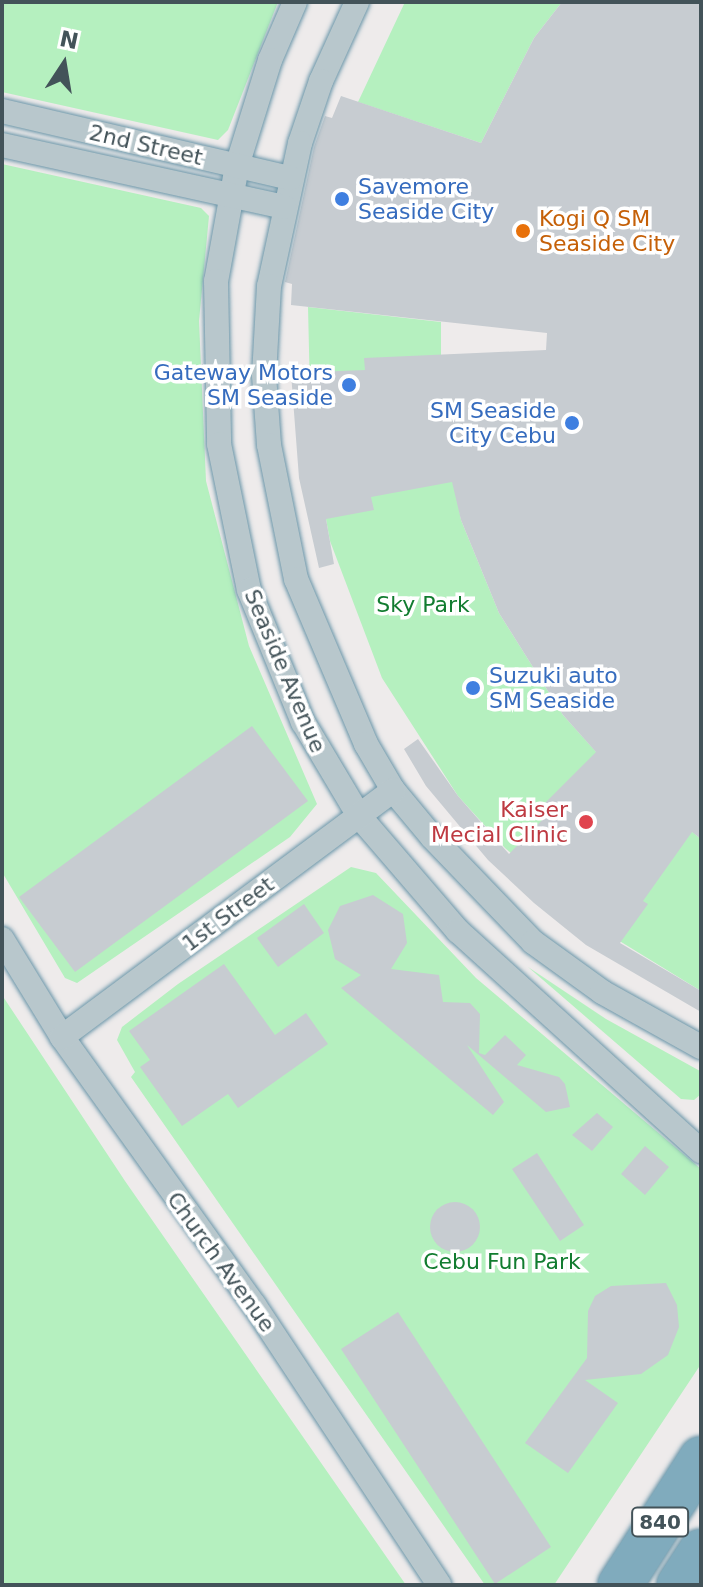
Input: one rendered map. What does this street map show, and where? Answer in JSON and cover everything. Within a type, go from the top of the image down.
[{"type":"highway","name":"840","points":[[620,1585],[701,1459]]},
{"type":"highway","name":"840","points":[[679,1585],[701,1551]]},
{"type":"street","name":"Seaside Avenue","points":[[295,2],[270,60],[237,166],[230,196],[214,322],[219,444],[228,507],[268,642],[320,756],[359,816],[458,931],[699,1145]]},
{"type":"street","name":"Seaside Avenue","points":[[357,2],[321,81],[290,178],[269,286],[264,375],[278,508],[296,579],[366,744],[393,790],[533,942],[602,992],[701,1047]]},
{"type":"street","name":"2nd Street","points":[[2,111],[290,178]]},
{"type":"street","name":"2nd Street","points":[[2,145],[284,207]]},
{"type":"street","name":"1st Street","points":[[62,1037],[393,790]]},
{"type":"street","name":"Church Avenue","points":[[2,939],[62,1037],[254,1305],[439,1585]]},
{"type":"green space","points":[[2,2],[278,2],[228,130],[218,140],[2,92]]},
{"type":"green space","points":[[405,2],[562,2],[534,38],[481,143],[358,102]]},
{"type":"green space","points":[[2,164],[201,208],[209,216],[199,321],[206,481],[249,646],[317,804],[290,837],[77,983],[65,978],[2,872]]},
{"type":"green space","name":"Sky Park","points":[[308,307],[441,322],[441,407],[461,520],[499,613],[563,715],[607,764],[701,839],[701,991],[600,929],[505,848],[458,796],[382,678],[330,541],[311,437]]},
{"type":"green space","name":"Cebu Fun Park","points":[[351,867],[376,873],[476,978],[701,1169],[701,1364],[554,1585],[485,1585],[131,1077],[135,1072],[117,1040],[122,1027],[178,984]]},
{"type":"green space","points":[[528,967],[606,1019],[700,1071],[701,1094],[694,1100],[681,1099]]},
{"type":"green space","points":[[2,995],[125,1181],[406,1585],[2,1585]]},
{"type":"building","points":[[562,2],[701,2],[701,839],[692,832],[643,901],[648,904],[620,943],[701,991],[701,1012],[586,945],[534,903],[488,860],[426,786],[404,749],[418,739],[458,796],[509,854],[551,811],[544,804],[596,752],[563,715],[499,613],[461,520],[452,482],[371,497],[374,510],[326,519],[334,564],[319,568],[299,478],[291,373],[365,370],[364,358],[546,350],[547,333],[291,305],[292,284],[285,282],[314,147],[325,116],[332,118],[341,96],[481,143],[534,38]]},
{"type":"building","points":[[252,726],[308,801],[75,972],[19,897]]},
{"type":"building","points":[[373,895],[403,914],[407,943],[391,969],[439,975],[443,1002],[470,1003],[480,1014],[479,1053],[485,1055],[505,1035],[526,1055],[517,1065],[559,1077],[565,1084],[570,1107],[546,1112],[467,1045],[504,1102],[493,1115],[341,988],[361,975],[335,959],[328,930],[340,906]]},
{"type":"building","points":[[304,904],[324,933],[278,967],[257,938]]},
{"type":"building","points":[[224,964],[275,1035],[306,1013],[328,1044],[238,1108],[228,1094],[182,1126],[140,1067],[150,1060],[129,1031]]},
{"type":"building","points":[[597,1113],[613,1127],[592,1151],[572,1135]]},
{"type":"building","points":[[645,1146],[669,1167],[645,1195],[621,1174]]},
{"type":"building","points":[[537,1153],[584,1225],[560,1241],[512,1169]]},
{"type":"building","points":[[455,1202],[473,1209],[480,1227],[473,1245],[455,1252],[437,1245],[430,1227],[437,1209]]},
{"type":"building","points":[[666,1283],[677,1305],[679,1327],[668,1355],[641,1374],[585,1380],[618,1403],[568,1473],[525,1443],[587,1358],[588,1311],[595,1296],[611,1286]]},
{"type":"building","points":[[398,1312],[551,1547],[495,1584],[341,1349]]},
{"type":"place","name":"Savemore Seaside City","points":[[342,199]]},
{"type":"place","name":"Kogi Q SM Seaside City","points":[[523,231]]},
{"type":"place","name":"Gateway Motors SM Seaside","points":[[349,385]]},
{"type":"place","name":"SM Seaside City Cebu","points":[[572,423]]},
{"type":"place","name":"Suzuki auto SM Seaside","points":[[473,688]]},
{"type":"place","name":"Kaiser Mecial Clinic","points":[[586,822]]}]
